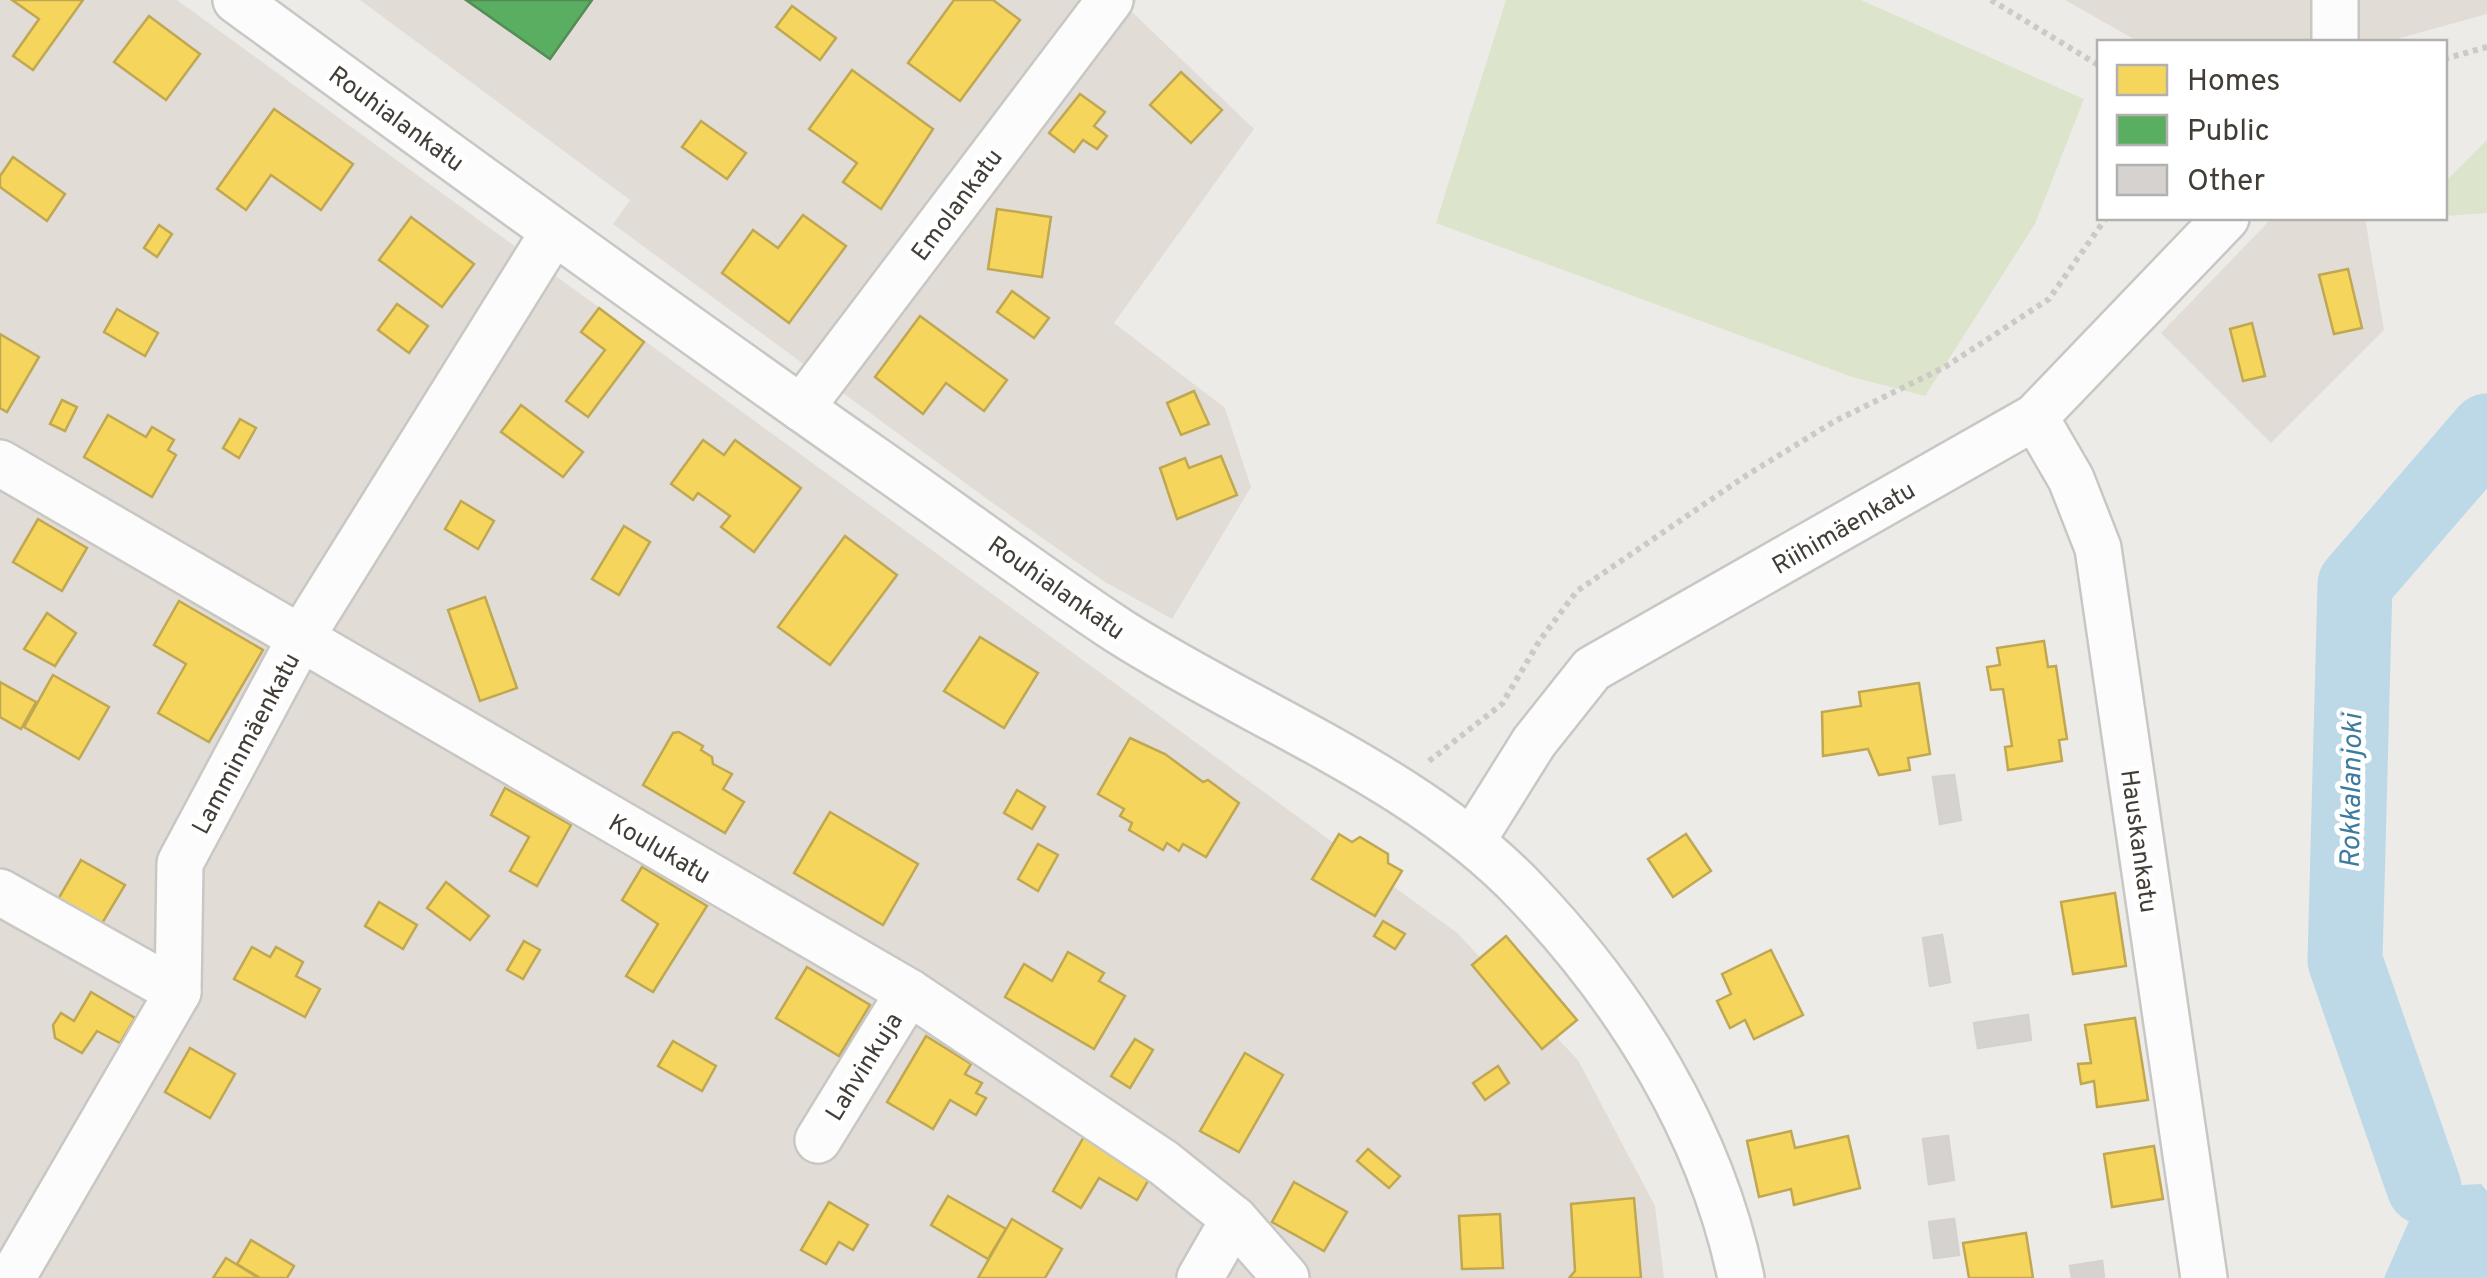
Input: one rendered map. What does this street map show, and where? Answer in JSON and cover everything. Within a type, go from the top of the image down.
[{"type":"street","name":"Rouhialankatu","points":[[236,0],[553,233],[1117,629],[1408,796],[1472,840],[1529,894],[1622,1010],[1670,1086],[1712,1174],[1741,1278]]},
{"type":"street","name":"Emolankatu","points":[[801,408],[1110,0]]},
{"type":"street","points":[[2335,0],[2335,40]]},
{"type":"street","name":"Riihimäenkatu","points":[[1472,840],[1534,742],[1592,670],[2035,417],[2224,220]]},
{"type":"street","name":"Lamminmäenkatu","points":[[12,1278],[178,992],[180,862],[300,638],[553,233]]},
{"type":"street","name":"Hauskankatu","points":[[2035,417],[2072,479],[2098,548],[2204,1278]]},
{"type":"street","name":"Koulukatu","points":[[0,463],[909,992],[1164,1163],[1234,1219],[1286,1278]]},
{"type":"street","points":[[0,892],[178,992]]},
{"type":"street","name":"Lahvinkuja","points":[[818,1140],[909,992]]},
{"type":"street","points":[[1200,1278],[1234,1219]]},
{"type":"path","points":[[1991,0],[2097,64]]},
{"type":"path","points":[[2447,58],[2487,46]]},
{"type":"path","points":[[1408,796],[1427,763],[1502,704],[1540,640],[1578,591],[1747,475],[1835,421],[1945,367],[2048,299],[2105,220]]},
{"type":"shaded area","points":[[0,0],[177,0],[1456,932],[1578,1060],[1655,1206],[1664,1278],[0,1278]]},
{"type":"shaded area","points":[[360,0],[1137,0],[1130,10],[1254,129],[1114,323],[1225,408],[1251,487],[1172,619],[1105,582],[987,499],[613,224],[630,200]]},
{"type":"shaded area","points":[[2065,0],[2487,0],[2487,14],[2393,40],[2135,40]]},
{"type":"shaded area","points":[[2270,220],[2365,220],[2384,330],[2271,443],[2161,333]]},
{"type":"green space","points":[[1506,0],[1861,0],[2084,99],[2035,224],[1925,396],[1852,377],[1436,223]]},
{"type":"green space","points":[[2487,140],[2487,213],[2447,216],[2447,180]]},
{"type":"water","points":[[2481,1184],[2487,1191],[2487,1278],[2384,1278],[2424,1187]]},
{"type":"building: Homes","points":[[12,0],[83,0],[33,70],[13,56],[39,19]]},
{"type":"building: Homes","points":[[954,0],[993,0],[1020,20],[960,101],[908,63]]},
{"type":"building: Homes","points":[[792,6],[836,38],[820,60],[776,27]]},
{"type":"building: Homes","points":[[149,16],[200,54],[166,100],[114,62]]},
{"type":"building: Homes","points":[[852,70],[933,129],[881,209],[843,182],[857,163],[809,129]]},
{"type":"building: Homes","points":[[1181,72],[1222,110],[1191,143],[1150,105]]},
{"type":"building: Homes","points":[[1080,94],[1105,112],[1094,126],[1107,136],[1097,149],[1083,140],[1074,152],[1049,133]]},
{"type":"building: Homes","points":[[274,109],[353,164],[321,210],[271,175],[246,210],[217,189]]},
{"type":"building: Homes","points":[[701,121],[746,153],[727,179],[682,147]]},
{"type":"building: Homes","points":[[13,157],[65,194],[47,221],[0,187],[0,176]]},
{"type":"building: Homes","points":[[997,209],[1051,217],[1042,277],[988,269]]},
{"type":"building: Homes","points":[[803,215],[846,246],[789,323],[722,273],[753,230],[778,248]]},
{"type":"building: Homes","points":[[411,217],[474,264],[442,307],[379,260]]},
{"type":"building: Homes","points":[[159,225],[172,234],[157,257],[144,248]]},
{"type":"building: Homes","points":[[2348,269],[2362,328],[2334,334],[2319,275]]},
{"type":"building: Homes","points":[[1012,291],[1049,318],[1034,338],[997,312]]},
{"type":"building: Homes","points":[[397,304],[428,326],[409,353],[378,330]]},
{"type":"building: Homes","points":[[599,308],[644,342],[588,417],[566,401],[605,350],[581,332]]},
{"type":"building: Homes","points":[[117,309],[158,333],[145,356],[104,332]]},
{"type":"building: Homes","points":[[920,316],[1007,380],[984,411],[946,383],[923,414],[875,377]]},
{"type":"building: Homes","points":[[2252,323],[2265,376],[2243,381],[2230,329]]},
{"type":"building: Homes","points":[[0,334],[39,357],[7,412],[0,408]]},
{"type":"building: Homes","points":[[1194,391],[1209,424],[1181,435],[1167,403]]},
{"type":"building: Homes","points":[[62,400],[77,407],[65,431],[50,424]]},
{"type":"building: Homes","points":[[521,405],[583,452],[563,477],[501,432]]},
{"type":"building: Homes","points":[[108,415],[146,437],[152,427],[174,440],[168,450],[176,455],[152,497],[84,457]]},
{"type":"building: Homes","points":[[240,419],[256,428],[239,458],[223,448]]},
{"type":"building: Homes","points":[[703,440],[724,455],[735,440],[801,488],[754,552],[721,527],[730,516],[698,493],[693,500],[671,484]]},
{"type":"building: Homes","points":[[1221,456],[1237,495],[1177,519],[1160,468],[1185,458],[1189,468]]},
{"type":"building: Homes","points":[[461,501],[494,521],[478,549],[445,529]]},
{"type":"building: Homes","points":[[38,519],[87,548],[62,591],[13,562]]},
{"type":"building: Homes","points":[[624,526],[650,542],[619,595],[592,579]]},
{"type":"building: Homes","points":[[845,536],[897,575],[830,665],[778,627]]},
{"type":"building: Homes","points":[[485,597],[517,688],[480,701],[448,610]]},
{"type":"building: Homes","points":[[179,601],[263,650],[209,742],[158,713],[186,664],[154,645]]},
{"type":"building: Homes","points":[[47,613],[76,633],[55,666],[24,649]]},
{"type":"building: Homes","points":[[980,637],[1038,673],[1004,728],[944,691]]},
{"type":"building: Homes","points":[[2044,641],[2048,667],[2056,666],[2067,739],[2059,740],[2062,761],[2008,770],[2005,747],[2012,746],[2003,689],[1991,690],[1987,667],[2000,665],[1997,648]]},
{"type":"building: Homes","points":[[53,675],[109,707],[79,759],[24,727]]},
{"type":"building: Homes","points":[[0,682],[36,702],[21,729],[0,717]]},
{"type":"building: Homes","points":[[1919,683],[1930,754],[1908,758],[1910,770],[1879,775],[1868,749],[1823,756],[1822,712],[1861,706],[1859,692]]},
{"type":"building: Homes","points":[[679,732],[703,746],[701,750],[712,757],[713,764],[732,774],[723,789],[744,802],[725,833],[643,785],[673,733]]},
{"type":"building: Homes","points":[[1130,738],[1165,754],[1239,803],[1206,857],[1183,844],[1179,851],[1167,843],[1163,850],[1129,830],[1132,823],[1120,816],[1124,809],[1098,794]]},
{"type":"building: Homes","points":[[505,788],[571,825],[537,886],[510,871],[529,837],[491,815]]},
{"type":"building: Homes","points":[[1017,790],[1045,807],[1032,829],[1004,813]]},
{"type":"building: Homes","points":[[830,812],[918,864],[883,925],[794,873]]},
{"type":"building: Homes","points":[[1339,834],[1352,842],[1360,837],[1388,854],[1388,863],[1402,871],[1375,916],[1312,879]]},
{"type":"building: Homes","points":[[1686,834],[1711,871],[1673,897],[1648,859]]},
{"type":"building: Homes","points":[[1038,844],[1058,855],[1038,891],[1018,879]]},
{"type":"building: Homes","points":[[81,860],[125,885],[101,925],[57,901]]},
{"type":"building: Homes","points":[[642,867],[707,906],[653,992],[626,976],[658,924],[622,900]]},
{"type":"building: Homes","points":[[446,882],[489,916],[470,940],[427,908]]},
{"type":"building: Homes","points":[[2115,893],[2126,966],[2073,974],[2061,902]]},
{"type":"building: Homes","points":[[379,902],[417,925],[403,949],[365,926]]},
{"type":"building: Homes","points":[[1383,921],[1405,934],[1395,949],[1374,936]]},
{"type":"building: Homes","points":[[1506,936],[1577,1020],[1542,1049],[1472,965]]},
{"type":"building: Homes","points":[[524,941],[540,950],[523,979],[507,970]]},
{"type":"building: Homes","points":[[252,947],[270,957],[276,947],[303,962],[296,976],[320,989],[305,1017],[234,979]]},
{"type":"building: Homes","points":[[1771,950],[1803,1015],[1754,1039],[1745,1020],[1730,1028],[1717,1001],[1731,994],[1722,974]]},
{"type":"building: Homes","points":[[1068,952],[1104,973],[1099,981],[1125,996],[1094,1049],[1005,997],[1024,964],[1052,981]]},
{"type":"building: Homes","points":[[807,967],[870,1005],[839,1056],[776,1018]]},
{"type":"building: Homes","points":[[91,992],[135,1018],[120,1043],[97,1031],[82,1053],[55,1038],[53,1025],[61,1013],[74,1021]]},
{"type":"building: Homes","points":[[2135,1018],[2148,1100],[2097,1107],[2094,1081],[2081,1084],[2078,1064],[2091,1063],[2085,1025]]},
{"type":"building: Homes","points":[[926,1036],[971,1064],[965,1074],[982,1083],[976,1093],[986,1098],[976,1115],[950,1100],[933,1129],[887,1102]]},
{"type":"building: Homes","points":[[1135,1039],[1153,1050],[1130,1088],[1111,1076]]},
{"type":"building: Homes","points":[[673,1041],[716,1066],[702,1091],[658,1066]]},
{"type":"building: Homes","points":[[190,1048],[235,1074],[210,1118],[165,1092]]},
{"type":"building: Homes","points":[[1245,1053],[1283,1075],[1239,1152],[1200,1131]]},
{"type":"building: Homes","points":[[1498,1066],[1509,1083],[1485,1100],[1473,1083]]},
{"type":"building: Homes","points":[[1791,1131],[1795,1148],[1848,1136],[1860,1188],[1794,1205],[1791,1189],[1759,1197],[1747,1141]]},
{"type":"building: Homes","points":[[1086,1133],[1153,1172],[1137,1200],[1099,1178],[1081,1208],[1053,1191]]},
{"type":"building: Homes","points":[[2154,1146],[2163,1199],[2112,1207],[2104,1154]]},
{"type":"building: Homes","points":[[1368,1149],[1400,1176],[1389,1188],[1357,1161]]},
{"type":"building: Homes","points":[[1294,1182],[1347,1212],[1324,1251],[1272,1222]]},
{"type":"building: Homes","points":[[948,1196],[1006,1229],[988,1259],[931,1225]]},
{"type":"building: Homes","points":[[1634,1198],[1641,1278],[1569,1278],[1575,1271],[1571,1204]]},
{"type":"building: Homes","points":[[829,1202],[868,1225],[853,1250],[839,1242],[826,1264],[801,1250]]},
{"type":"building: Homes","points":[[1500,1214],[1503,1268],[1462,1269],[1459,1216]]},
{"type":"building: Homes","points":[[1012,1219],[1062,1249],[1045,1278],[978,1278]]},
{"type":"building: Homes","points":[[2026,1233],[2033,1278],[1969,1278],[1963,1243]]},
{"type":"building: Homes","points":[[251,1240],[294,1266],[287,1278],[260,1278],[237,1264]]},
{"type":"building: Homes","points":[[226,1258],[259,1278],[213,1278]]},
{"type":"building: Public","points":[[466,0],[592,0],[550,59]]},
{"type":"building: Other","points":[[1954,775],[1961,820],[1940,824],[1933,777]]},
{"type":"building: Other","points":[[1942,935],[1950,982],[1930,986],[1923,938]]},
{"type":"building: Other","points":[[2028,1015],[2031,1040],[1978,1048],[1974,1023]]},
{"type":"building: Other","points":[[1948,1136],[1954,1180],[1929,1184],[1923,1139]]},
{"type":"building: Other","points":[[1954,1219],[1959,1255],[1934,1258],[1929,1222]]},
{"type":"building: Other","points":[[2102,1261],[2104,1278],[2072,1278],[2070,1266]]},
{"type":"waterway","name":"Rokkalanjoki","points":[[2424,1187],[2345,961],[2355,584],[2487,431]]}]
